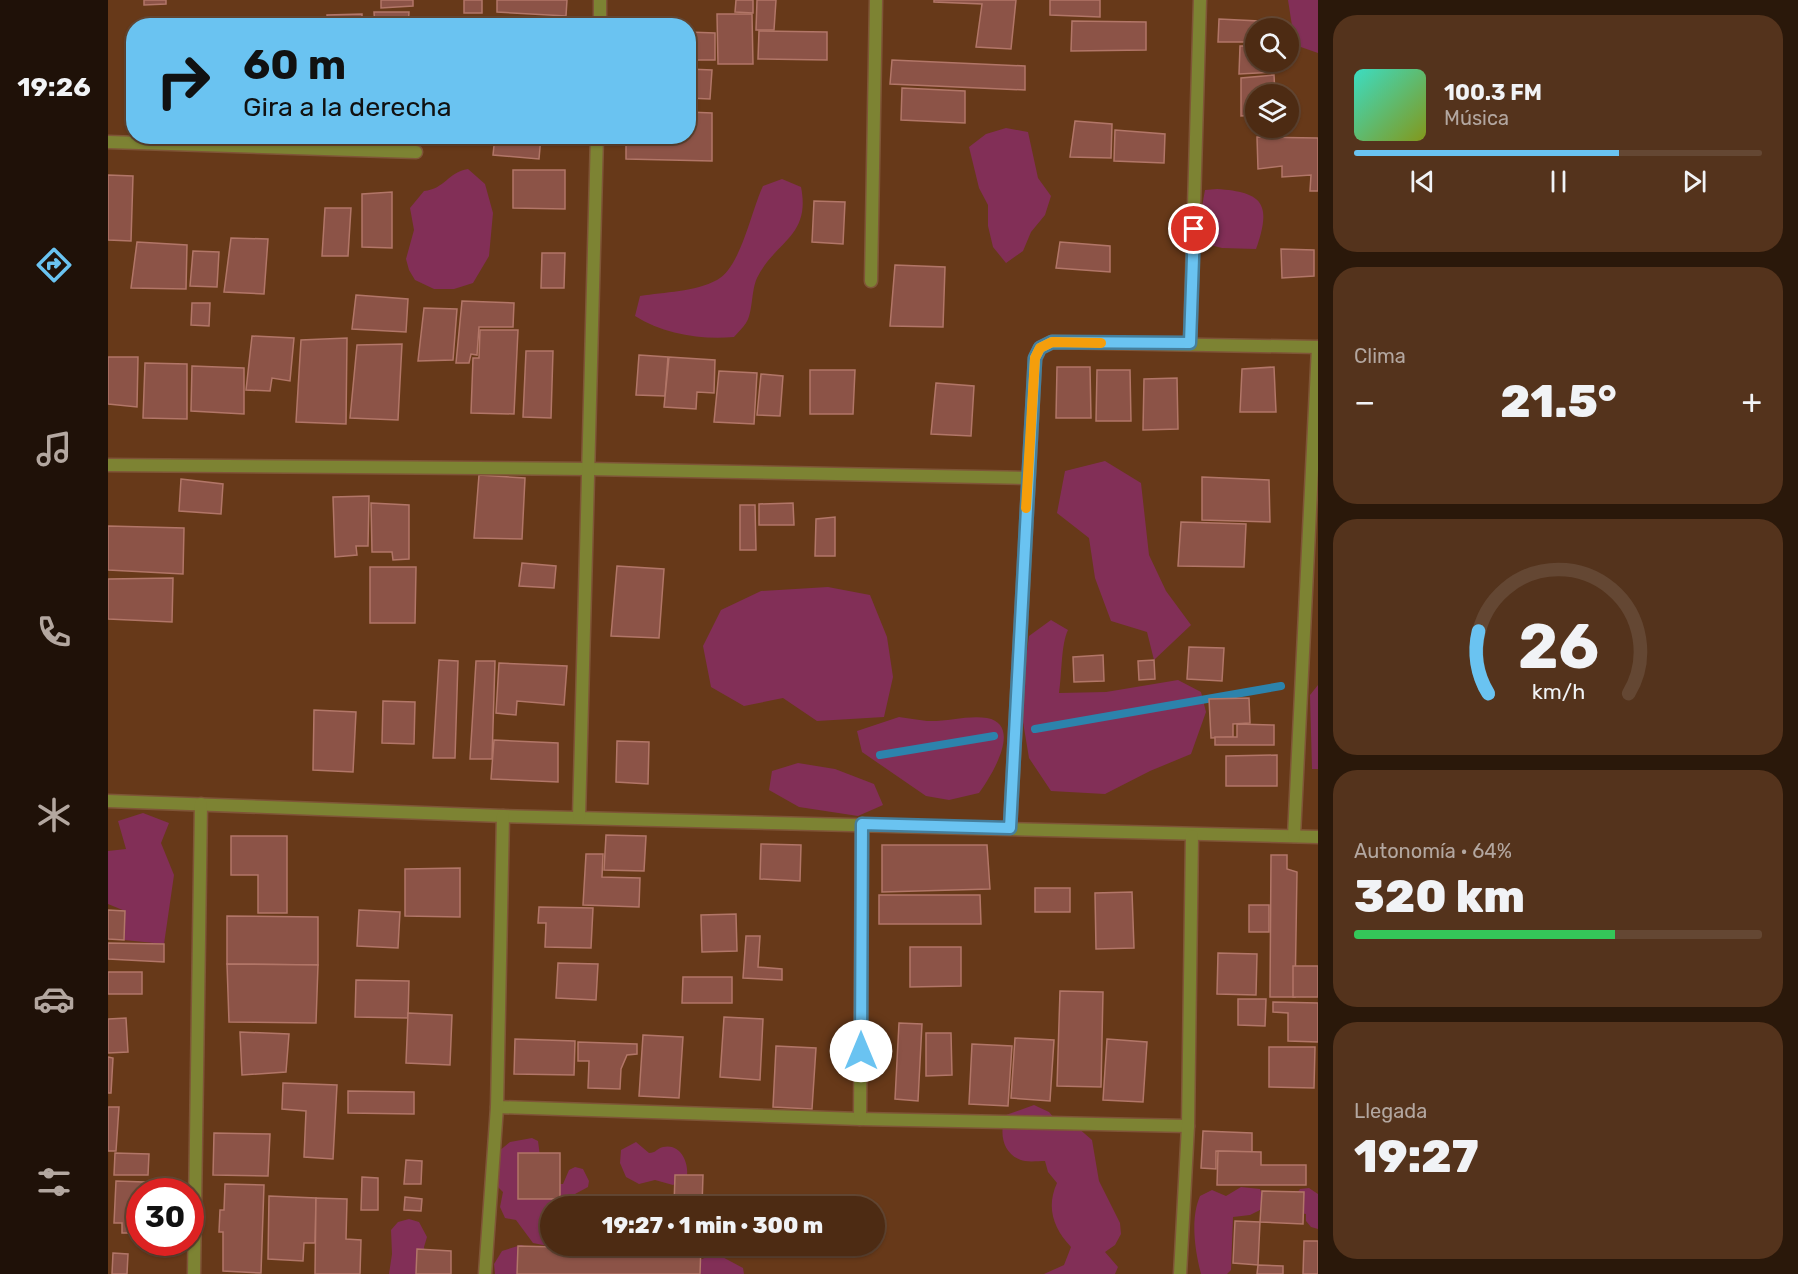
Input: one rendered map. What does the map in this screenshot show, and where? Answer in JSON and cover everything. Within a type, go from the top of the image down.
[{"type":"street","points":[[600,0],[600,18]]},
{"type":"street","points":[[871,280],[876,0]]},
{"type":"street","points":[[1190,343],[1200,0]]},
{"type":"street","points":[[108,142],[126,143]]},
{"type":"street","points":[[170,144],[416,152]]},
{"type":"street","points":[[579,818],[597,144]]},
{"type":"street","points":[[1010,828],[1035,358],[1040,348],[1052,342],[1190,343],[1318,348],[1294,836]]},
{"type":"street","points":[[108,465],[590,469],[1027,478]]},
{"type":"street","points":[[108,801],[503,816],[1010,828],[1192,836],[1318,837]]},
{"type":"street","points":[[194,1274],[201,804]]},
{"type":"street","points":[[485,1274],[497,1107],[503,816]]},
{"type":"street","points":[[860,1119],[862,824]]},
{"type":"street","points":[[1180,1274],[1188,1126],[1192,836]]},
{"type":"street","points":[[497,1107],[860,1119],[1188,1126]]},
{"type":"shaded area","points":[[1288,0],[1318,0],[1318,53],[1299,46],[1299,18],[1291,18]]},
{"type":"shaded area","points":[[1006,128],[1028,132],[1038,178],[1051,196],[1045,215],[1031,232],[1023,251],[1006,263],[993,247],[988,226],[988,205],[979,188],[969,147],[986,134]]},
{"type":"shaded area","points":[[468,169],[485,184],[493,213],[489,256],[473,283],[454,289],[434,289],[415,280],[409,270],[406,259],[414,230],[410,208],[424,191],[437,187],[456,173]]},
{"type":"shaded area","points":[[782,179],[801,187],[803,204],[801,217],[790,237],[764,266],[757,278],[748,319],[734,337],[709,338],[683,334],[658,327],[635,316],[640,296],[699,287],[717,280],[725,273],[739,251],[763,186]]},
{"type":"shaded area","points":[[1217,189],[1245,193],[1260,203],[1263,221],[1256,249],[1222,248],[1202,243],[1201,212],[1205,190]]},
{"type":"shaded area","points":[[1105,461],[1141,483],[1149,555],[1166,591],[1191,625],[1154,660],[1147,632],[1111,621],[1095,578],[1089,538],[1057,513],[1065,471]]},
{"type":"shaded area","points":[[828,587],[870,595],[887,637],[893,677],[884,717],[817,721],[783,698],[744,706],[711,687],[703,646],[721,610],[761,591]]},
{"type":"shaded area","points":[[1051,620],[1068,630],[1063,651],[1059,693],[1106,692],[1178,680],[1201,692],[1206,712],[1191,754],[1150,771],[1105,794],[1051,791],[1029,758],[1020,704],[1029,636]]},
{"type":"shaded area","points":[[1318,685],[1318,769],[1312,769],[1310,695]]},
{"type":"shaded area","points":[[899,717],[934,721],[980,717],[998,723],[1003,731],[1004,741],[996,765],[979,793],[949,800],[926,796],[862,752],[857,731]]},
{"type":"shaded area","points":[[798,763],[835,769],[874,784],[883,805],[858,816],[799,807],[769,790],[772,771]]},
{"type":"shaded area","points":[[143,813],[169,823],[161,843],[174,875],[164,944],[124,940],[125,911],[108,904],[108,851],[126,849],[118,821]]},
{"type":"shaded area","points":[[1034,1105],[1049,1112],[1054,1118],[1077,1127],[1092,1140],[1099,1181],[1120,1223],[1121,1234],[1115,1245],[1105,1252],[1118,1267],[1115,1274],[1044,1274],[1064,1265],[1071,1247],[1053,1217],[1052,1200],[1057,1183],[1048,1172],[1045,1161],[1027,1161],[1012,1155],[1004,1143],[1002,1129],[1006,1115]]},
{"type":"shaded area","points":[[532,1138],[538,1141],[540,1156],[558,1184],[563,1184],[569,1170],[575,1167],[583,1169],[589,1181],[588,1187],[575,1194],[577,1196],[540,1196],[540,1244],[533,1243],[516,1220],[505,1218],[500,1207],[503,1192],[496,1185],[493,1156],[510,1142]]},
{"type":"shaded area","points":[[636,1142],[649,1153],[663,1147],[675,1148],[685,1160],[687,1177],[673,1185],[655,1180],[639,1184],[626,1177],[620,1163],[621,1150]]},
{"type":"shaded area","points":[[1241,1187],[1260,1189],[1264,1200],[1260,1210],[1250,1215],[1233,1217],[1231,1270],[1227,1274],[1201,1274],[1195,1245],[1194,1225],[1200,1196],[1212,1190],[1226,1196]]},
{"type":"shaded area","points":[[1309,1188],[1318,1194],[1318,1229],[1311,1227],[1306,1221],[1306,1214],[1300,1213],[1296,1194],[1300,1189]]},
{"type":"shaded area","points":[[409,1219],[419,1222],[427,1237],[424,1247],[428,1274],[389,1274],[392,1254],[391,1230],[398,1222]]},
{"type":"shaded area","points":[[521,1245],[531,1248],[558,1274],[495,1274],[494,1264],[502,1251]]},
{"type":"shaded area","points":[[709,1256],[721,1256],[743,1268],[744,1274],[688,1274],[700,1260]]},
{"type":"building","points":[[144,0],[166,0],[166,4],[144,5]]},
{"type":"building","points":[[381,0],[413,0],[413,6],[381,8]]},
{"type":"building","points":[[464,0],[482,0],[482,13],[464,13]]},
{"type":"building","points":[[497,0],[567,0],[566,16],[497,12]]},
{"type":"building","points":[[736,0],[753,0],[753,13],[735,12]]},
{"type":"building","points":[[757,0],[776,0],[774,30],[756,30]]},
{"type":"building","points":[[934,0],[1016,0],[1011,49],[976,47],[982,4],[934,2]]},
{"type":"building","points":[[1050,0],[1100,0],[1100,17],[1050,15]]},
{"type":"building","points":[[374,12],[409,12],[409,18],[374,18]]},
{"type":"building","points":[[362,14],[362,18],[327,18],[327,15]]},
{"type":"building","points":[[717,14],[752,14],[753,64],[718,64]]},
{"type":"building","points":[[1219,19],[1245,20],[1245,42],[1218,42]]},
{"type":"building","points":[[1072,21],[1146,22],[1146,50],[1071,51]]},
{"type":"building","points":[[759,31],[827,32],[827,60],[758,59]]},
{"type":"building","points":[[696,32],[715,33],[715,60],[696,60]]},
{"type":"building","points":[[1240,46],[1245,46],[1245,72],[1277,72],[1239,74]]},
{"type":"building","points":[[892,60],[1025,66],[1025,90],[890,84]]},
{"type":"building","points":[[696,69],[712,70],[710,99],[696,98]]},
{"type":"building","points":[[1274,75],[1274,84],[1245,84],[1245,116],[1241,116],[1241,78]]},
{"type":"building","points":[[902,88],[965,91],[965,123],[901,120]]},
{"type":"building","points":[[696,112],[712,113],[712,161],[626,159],[626,144],[696,144]]},
{"type":"building","points":[[1075,121],[1112,124],[1111,158],[1070,157]]},
{"type":"building","points":[[1115,130],[1165,134],[1164,163],[1114,161]]},
{"type":"building","points":[[1257,138],[1318,138],[1318,191],[1310,191],[1311,175],[1282,177],[1282,166],[1258,169]]},
{"type":"building","points":[[494,144],[540,144],[539,159],[493,155]]},
{"type":"building","points":[[513,170],[565,170],[565,209],[513,208]]},
{"type":"building","points":[[108,175],[133,176],[131,241],[108,240]]},
{"type":"building","points":[[392,192],[392,248],[362,247],[362,194]]},
{"type":"building","points":[[814,201],[845,202],[843,244],[812,242]]},
{"type":"building","points":[[325,208],[351,208],[348,256],[322,256]]},
{"type":"building","points":[[231,238],[268,239],[264,294],[224,292]]},
{"type":"building","points":[[137,242],[187,245],[186,289],[131,288]]},
{"type":"building","points":[[1060,242],[1110,246],[1110,272],[1056,268]]},
{"type":"building","points":[[1281,249],[1314,250],[1314,276],[1282,278]]},
{"type":"building","points":[[193,251],[219,252],[217,287],[190,286]]},
{"type":"building","points":[[542,253],[565,253],[564,288],[541,288]]},
{"type":"building","points":[[895,265],[945,267],[943,327],[890,326]]},
{"type":"building","points":[[356,295],[408,299],[406,332],[352,329]]},
{"type":"building","points":[[462,301],[514,303],[513,327],[479,327],[477,355],[471,354],[469,363],[456,363]]},
{"type":"building","points":[[192,303],[210,303],[209,326],[191,325]]},
{"type":"building","points":[[424,308],[457,309],[453,360],[418,361]]},
{"type":"building","points":[[480,330],[518,330],[514,414],[471,413],[473,358],[479,358]]},
{"type":"building","points":[[252,336],[294,338],[290,381],[272,378],[270,391],[246,390]]},
{"type":"building","points":[[347,338],[346,424],[296,422],[301,340]]},
{"type":"building","points":[[402,344],[398,420],[350,418],[357,345]]},
{"type":"building","points":[[526,351],[553,351],[551,418],[523,417]]},
{"type":"building","points":[[639,355],[668,357],[665,396],[636,395]]},
{"type":"building","points":[[108,357],[138,357],[137,407],[108,404]]},
{"type":"building","points":[[669,357],[715,360],[714,393],[697,392],[696,409],[664,407]]},
{"type":"building","points":[[145,363],[187,364],[187,419],[143,418]]},
{"type":"building","points":[[192,366],[244,368],[244,414],[191,411]]},
{"type":"building","points":[[1057,367],[1090,367],[1091,418],[1056,418]]},
{"type":"building","points":[[1274,367],[1276,412],[1240,412],[1242,369]]},
{"type":"building","points":[[810,370],[855,370],[853,414],[810,414]]},
{"type":"building","points":[[1097,370],[1130,370],[1131,421],[1096,421]]},
{"type":"building","points":[[719,371],[757,373],[754,424],[714,422]]},
{"type":"building","points":[[761,374],[783,376],[780,416],[757,415]]},
{"type":"building","points":[[1177,378],[1178,429],[1143,430],[1144,379]]},
{"type":"building","points":[[936,383],[974,386],[971,436],[931,434]]},
{"type":"building","points":[[479,475],[525,478],[522,539],[474,538]]},
{"type":"building","points":[[1202,477],[1269,480],[1270,522],[1202,520]]},
{"type":"building","points":[[181,479],[223,484],[221,514],[179,511]]},
{"type":"building","points":[[369,496],[368,546],[356,546],[357,555],[335,557],[333,497]]},
{"type":"building","points":[[371,503],[409,505],[409,559],[393,560],[392,552],[372,552]]},
{"type":"building","points":[[793,503],[794,525],[759,525],[759,504]]},
{"type":"building","points":[[740,505],[755,505],[756,550],[740,550]]},
{"type":"building","points":[[835,517],[835,556],[815,556],[816,519]]},
{"type":"building","points":[[1181,522],[1246,524],[1244,567],[1178,566]]},
{"type":"building","points":[[108,526],[184,528],[183,574],[108,570]]},
{"type":"building","points":[[522,563],[556,566],[554,588],[519,586]]},
{"type":"building","points":[[617,566],[664,569],[659,638],[611,636]]},
{"type":"building","points":[[370,567],[416,567],[415,623],[370,623]]},
{"type":"building","points":[[173,578],[172,622],[108,619],[108,579]]},
{"type":"building","points":[[1189,647],[1224,648],[1222,681],[1187,679]]},
{"type":"building","points":[[1103,655],[1104,681],[1074,682],[1073,657]]},
{"type":"building","points":[[439,660],[458,661],[455,758],[433,758]]},
{"type":"building","points":[[1154,660],[1155,679],[1139,680],[1138,661]]},
{"type":"building","points":[[476,661],[495,661],[492,759],[470,759]]},
{"type":"building","points":[[499,663],[567,666],[564,705],[517,701],[516,715],[496,713]]},
{"type":"building","points":[[1249,698],[1250,723],[1233,724],[1233,737],[1211,738],[1209,699]]},
{"type":"building","points":[[383,701],[415,702],[414,744],[382,743]]},
{"type":"building","points":[[314,710],[356,712],[353,772],[313,770]]},
{"type":"building","points":[[1237,724],[1274,725],[1274,745],[1215,745],[1215,737],[1237,737]]},
{"type":"building","points":[[494,740],[558,743],[558,782],[491,779]]},
{"type":"building","points":[[617,741],[649,742],[648,784],[616,782]]},
{"type":"building","points":[[1277,755],[1277,786],[1226,786],[1226,756]]},
{"type":"building","points":[[606,835],[646,836],[644,871],[604,870]]},
{"type":"building","points":[[231,836],[287,836],[287,913],[258,913],[258,875],[231,875]]},
{"type":"building","points":[[761,844],[801,845],[800,881],[760,879]]},
{"type":"building","points":[[882,845],[987,845],[990,889],[882,892]]},
{"type":"building","points":[[586,854],[603,854],[602,877],[640,878],[639,907],[583,905]]},
{"type":"building","points":[[1271,855],[1287,855],[1287,869],[1297,872],[1295,997],[1270,997]]},
{"type":"building","points":[[460,868],[460,917],[405,916],[405,869]]},
{"type":"building","points":[[1035,888],[1070,888],[1070,912],[1035,912]]},
{"type":"building","points":[[1132,892],[1134,948],[1096,949],[1095,893]]},
{"type":"building","points":[[879,895],[980,895],[981,924],[879,924]]},
{"type":"building","points":[[1249,905],[1269,905],[1269,932],[1249,932]]},
{"type":"building","points":[[539,907],[593,908],[591,948],[545,947],[546,923],[538,923]]},
{"type":"building","points":[[108,910],[125,911],[124,940],[108,939]]},
{"type":"building","points":[[359,910],[400,912],[398,948],[357,946]]},
{"type":"building","points":[[736,914],[737,951],[702,952],[701,915]]},
{"type":"building","points":[[227,916],[318,917],[318,965],[227,964]]},
{"type":"building","points":[[746,936],[760,936],[758,967],[782,969],[782,980],[743,978]]},
{"type":"building","points":[[108,943],[164,944],[164,962],[108,959]]},
{"type":"building","points":[[910,947],[961,947],[961,986],[910,987]]},
{"type":"building","points":[[1218,953],[1257,954],[1256,995],[1217,994]]},
{"type":"building","points":[[558,963],[598,964],[596,1000],[556,998]]},
{"type":"building","points":[[227,964],[318,965],[316,1023],[229,1022]]},
{"type":"building","points":[[1293,966],[1318,966],[1318,997],[1293,997]]},
{"type":"building","points":[[108,972],[142,972],[142,994],[108,994]]},
{"type":"building","points":[[683,977],[732,977],[732,1003],[682,1003]]},
{"type":"building","points":[[356,980],[409,981],[408,1018],[355,1017]]},
{"type":"building","points":[[1060,991],[1103,992],[1101,1087],[1057,1086]]},
{"type":"building","points":[[1238,999],[1266,999],[1265,1026],[1238,1025]]},
{"type":"building","points":[[1273,1002],[1318,1003],[1318,1042],[1288,1041],[1288,1013],[1273,1012]]},
{"type":"building","points":[[408,1013],[452,1015],[450,1065],[406,1063]]},
{"type":"building","points":[[724,1017],[763,1019],[760,1080],[720,1077]]},
{"type":"building","points":[[126,1018],[128,1052],[108,1053],[108,1019]]},
{"type":"building","points":[[899,1023],[922,1024],[918,1101],[895,1099]]},
{"type":"building","points":[[240,1032],[289,1034],[286,1072],[242,1075]]},
{"type":"building","points":[[926,1033],[951,1033],[952,1075],[926,1076]]},
{"type":"building","points":[[643,1035],[683,1037],[679,1098],[639,1096]]},
{"type":"building","points":[[1015,1038],[1054,1040],[1050,1101],[1011,1098]]},
{"type":"building","points":[[515,1039],[575,1041],[574,1075],[514,1074]]},
{"type":"building","points":[[1107,1039],[1147,1042],[1143,1102],[1103,1100]]},
{"type":"building","points":[[578,1042],[637,1044],[637,1054],[627,1055],[621,1069],[620,1089],[588,1088],[589,1061],[578,1061]]},
{"type":"building","points":[[972,1044],[1012,1046],[1008,1106],[969,1104]]},
{"type":"building","points":[[776,1046],[816,1048],[812,1109],[773,1107]]},
{"type":"building","points":[[1269,1047],[1315,1047],[1314,1088],[1269,1087]]},
{"type":"building","points":[[108,1057],[113,1058],[111,1093],[108,1093]]},
{"type":"building","points":[[283,1083],[337,1085],[333,1159],[304,1157],[306,1111],[282,1109]]},
{"type":"building","points":[[348,1091],[414,1092],[414,1114],[348,1113]]},
{"type":"building","points":[[108,1107],[119,1107],[116,1151],[108,1151]]},
{"type":"building","points":[[1203,1131],[1252,1133],[1252,1152],[1216,1151],[1216,1169],[1201,1168]]},
{"type":"building","points":[[214,1133],[270,1134],[268,1176],[213,1175]]},
{"type":"building","points":[[1218,1151],[1261,1152],[1261,1165],[1306,1165],[1306,1185],[1217,1185]]},
{"type":"building","points":[[115,1153],[149,1154],[148,1175],[114,1175]]},
{"type":"building","points":[[518,1153],[560,1153],[560,1196],[518,1199]]},
{"type":"building","points":[[406,1160],[422,1161],[421,1184],[404,1184]]},
{"type":"building","points":[[675,1175],[703,1175],[702,1196],[674,1196]]},
{"type":"building","points":[[362,1177],[378,1178],[378,1210],[361,1210]]},
{"type":"building","points":[[116,1181],[126,1181],[126,1233],[122,1233],[122,1223],[114,1223]]},
{"type":"building","points":[[225,1184],[264,1185],[261,1273],[223,1271],[223,1232],[219,1232],[220,1210],[224,1210]]},
{"type":"building","points":[[1262,1191],[1304,1192],[1303,1224],[1260,1222]]},
{"type":"building","points":[[269,1196],[316,1198],[315,1243],[304,1243],[303,1261],[268,1259]]},
{"type":"building","points":[[405,1197],[422,1199],[421,1211],[404,1210]]},
{"type":"building","points":[[316,1198],[347,1199],[346,1239],[361,1240],[360,1274],[315,1274]]},
{"type":"building","points":[[1235,1221],[1260,1222],[1258,1265],[1233,1263]]},
{"type":"building","points":[[1304,1241],[1318,1241],[1318,1274],[1303,1274]]},
{"type":"building","points":[[518,1246],[540,1247],[540,1256],[701,1256],[700,1274],[517,1274]]},
{"type":"building","points":[[417,1249],[451,1251],[451,1274],[416,1274]]},
{"type":"building","points":[[113,1253],[126,1254],[127,1274],[112,1274]]},
{"type":"building","points":[[1258,1265],[1283,1266],[1283,1274],[1257,1274]]},
{"type":"waterway","points":[[1035,729],[1281,686]]},
{"type":"waterway","points":[[880,755],[994,736]]},
{"type":"slow traffic","points":[[1026,508],[1035,358],[1040,348],[1052,342],[1101,343]]},
{"type":"route","points":[[861,1051],[862,824],[1010,828],[1035,358],[1040,348],[1052,342],[1190,343],[1194,229]]}]
